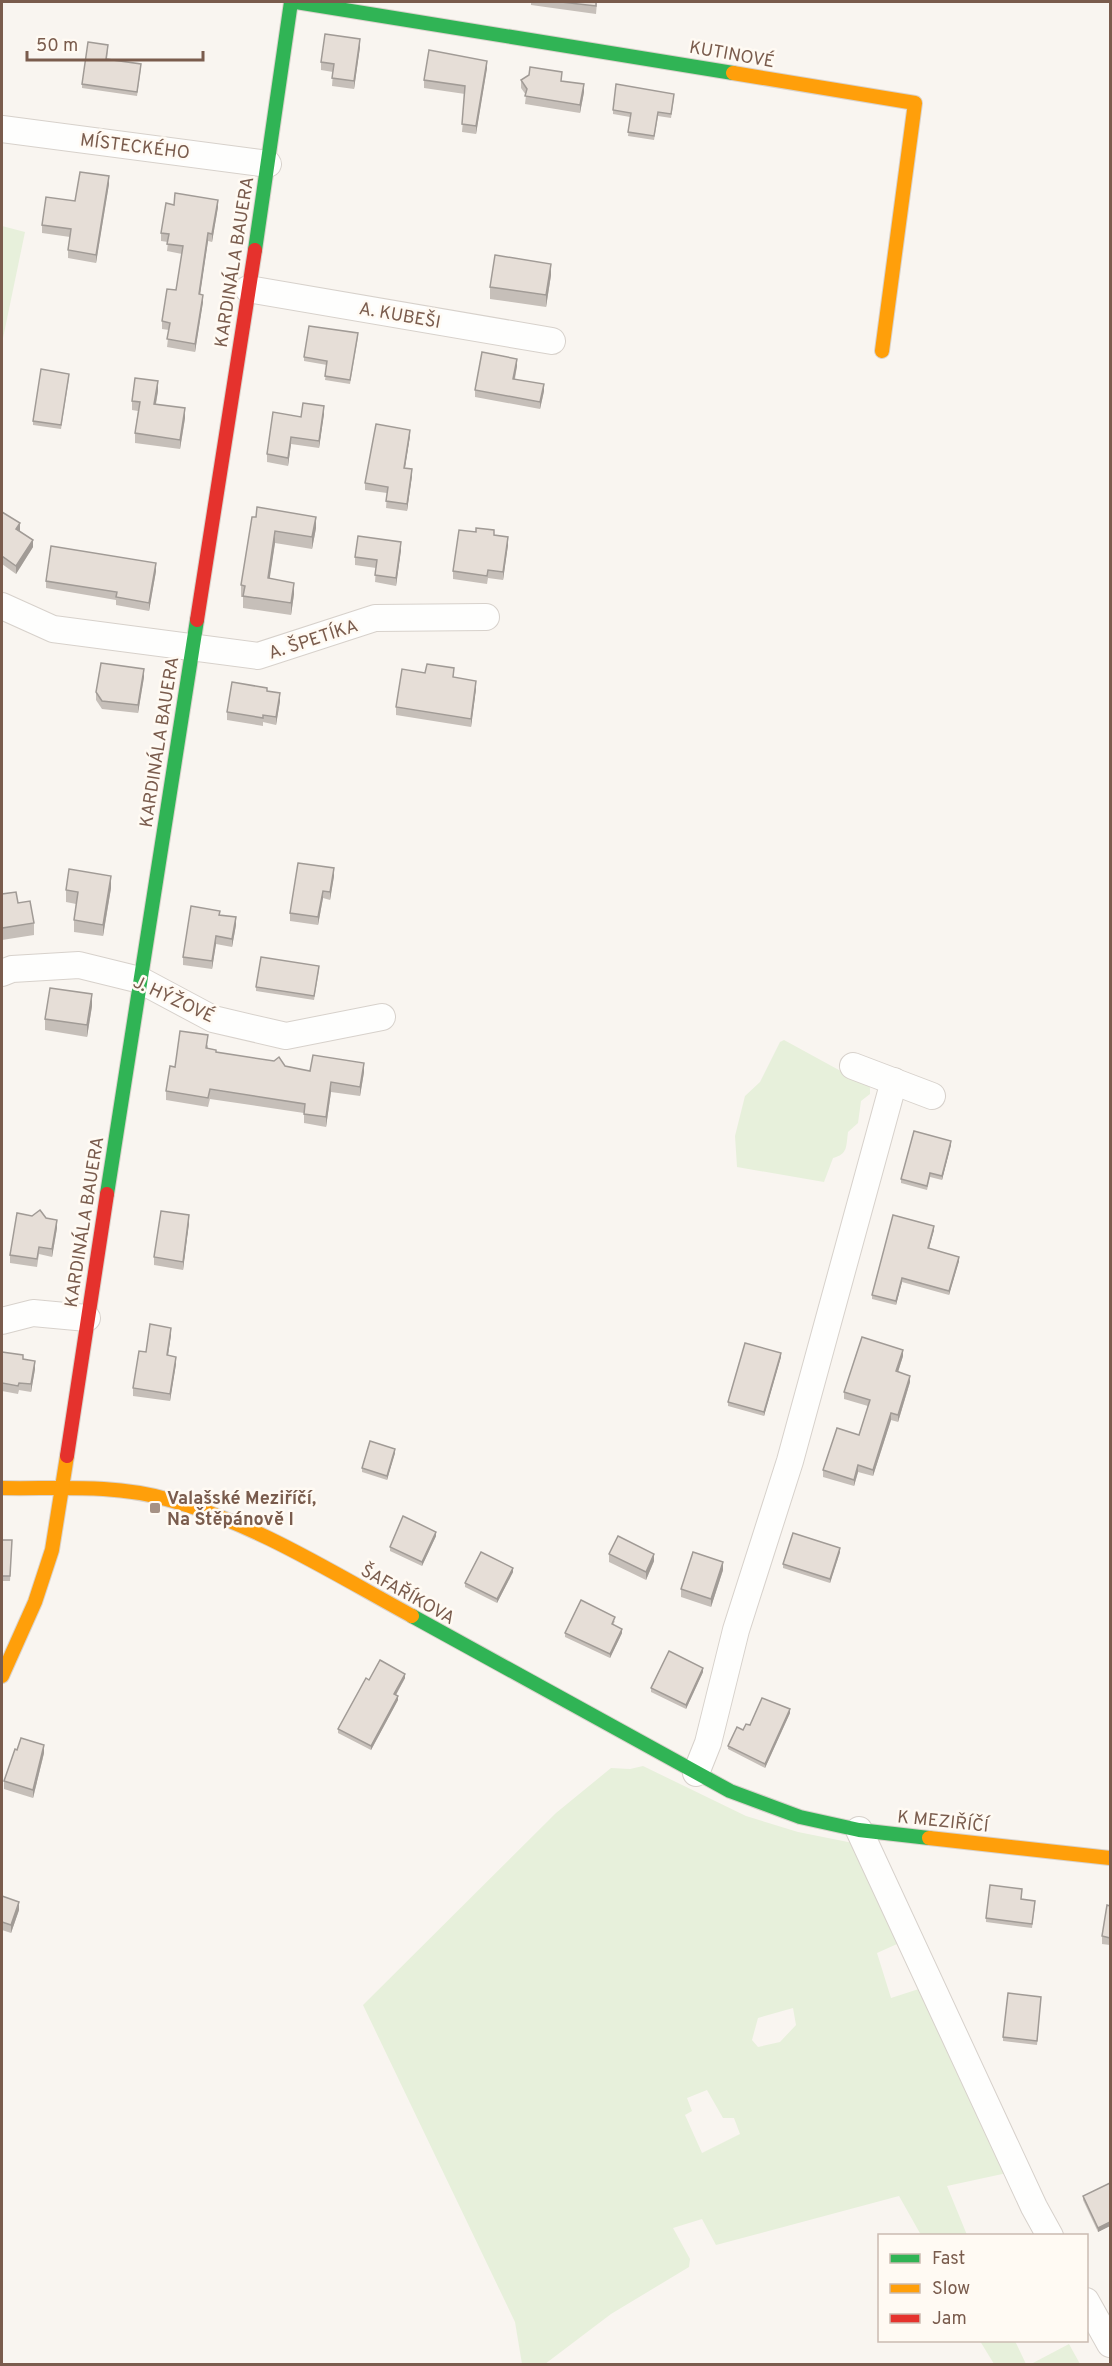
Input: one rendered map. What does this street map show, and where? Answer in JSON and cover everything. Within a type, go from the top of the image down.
[{"type":"street","name":"KARDINÁLA BAUERA","points":[[2,1676],[46,1572],[249,289],[291,2]]},
{"type":"street","name":"KUTINOVÉ","points":[[296,2],[915,103],[882,351]]},
{"type":"street","name":"MÍSTECKÉHO","points":[[2,129],[268,164]]},
{"type":"street","name":"A. KUBEŠI","points":[[249,289],[552,341]]},
{"type":"street","name":"A. ŠPETÍKA","points":[[2,606],[53,629],[258,656],[375,618],[486,617]]},
{"type":"street","name":"J. HÝŽOVÉ","points":[[2,973],[12,969],[79,965],[140,980],[213,1019],[286,1036],[381,1017]]},
{"type":"street","points":[[853,1066],[933,1096]]},
{"type":"street","points":[[696,1773],[708,1743],[736,1630],[788,1469],[894,1081]]},
{"type":"street","points":[[2,1322],[33,1313],[87,1318]]},
{"type":"street","name":"ŠAFAŘÍKOVA","points":[[2,1488],[105,1489],[164,1498],[221,1517],[313,1562],[730,1791],[774,1809]]},
{"type":"street","name":"K MEZIŘÍČÍ","points":[[774,1809],[823,1823],[860,1830],[1110,1858]]},
{"type":"street","points":[[860,1830],[1034,2207],[1049,2234]]},
{"type":"street","points":[[1088,2305],[1110,2344]]},
{"type":"green space","points":[[2,226],[25,232],[2,343]]},
{"type":"green space","points":[[784,1040],[870,1087],[870,1094],[861,1101],[858,1123],[848,1132],[844,1152],[833,1158],[824,1182],[737,1167],[735,1136],[745,1096],[760,1082],[780,1042]]},
{"type":"green space","points":[[643,1766],[746,1816],[798,1832],[863,1845],[906,1940],[877,1953],[891,1998],[925,1987],[1007,2173],[947,2186],[967,2234],[920,2234],[899,2196],[716,2245],[702,2219],[673,2228],[690,2259],[689,2267],[611,2314],[545,2364],[522,2364],[515,2322],[363,2005],[556,1813],[611,1768],[630,1769]],"holes":[[[793,2008],[796,2025],[780,2042],[758,2047],[752,2040],[758,2018]],[[707,2090],[723,2118],[734,2118],[740,2134],[702,2153],[685,2115],[692,2111],[687,2098]]]},
{"type":"green space","points":[[981,2342],[1015,2342],[1026,2364],[994,2364]]},
{"type":"green space","points":[[1069,2344],[1080,2364],[1031,2364]]},
{"type":"building","points":[[561,2],[596,2],[596,6]]},
{"type":"building","points":[[325,34],[360,39],[354,81],[332,78],[334,64],[321,62]]},
{"type":"building","points":[[88,42],[108,45],[106,59],[141,64],[137,92],[82,84]]},
{"type":"building","points":[[429,50],[487,61],[476,126],[462,124],[465,86],[424,80]]},
{"type":"building","points":[[530,67],[562,72],[561,81],[584,84],[580,105],[525,96],[527,89],[521,80],[529,75]]},
{"type":"building","points":[[616,84],[674,94],[671,114],[658,112],[654,136],[628,132],[631,113],[613,110]]},
{"type":"building","points":[[80,172],[109,176],[96,255],[68,250],[71,229],[42,225],[46,197],[75,201]]},
{"type":"building","points":[[175,193],[218,200],[212,234],[208,233],[199,294],[203,295],[195,344],[167,339],[170,323],[162,321],[167,289],[176,290],[183,246],[167,244],[169,234],[161,233],[166,203],[174,205]]},
{"type":"building","points":[[495,255],[551,264],[546,295],[490,287]]},
{"type":"building","points":[[309,326],[358,333],[350,380],[325,376],[327,361],[304,357]]},
{"type":"building","points":[[482,352],[517,359],[513,379],[544,384],[540,402],[475,390]]},
{"type":"building","points":[[41,369],[69,374],[61,425],[33,421]]},
{"type":"building","points":[[135,378],[158,381],[154,404],[185,408],[180,440],[135,433],[140,402],[132,401]]},
{"type":"building","points":[[303,403],[324,406],[319,441],[291,437],[288,458],[267,454],[273,412],[301,417]]},
{"type":"building","points":[[376,424],[410,430],[404,468],[412,469],[407,504],[386,501],[388,487],[365,483]]},
{"type":"building","points":[[257,507],[316,517],[312,537],[275,531],[268,578],[294,583],[291,603],[243,596],[245,586],[241,585],[252,517],[256,517]]},
{"type":"building","points":[[2,512],[20,523],[16,529],[33,540],[16,566],[2,556]]},
{"type":"building","points":[[476,528],[494,530],[494,535],[508,537],[503,572],[488,570],[487,576],[453,571],[459,530],[476,532]]},
{"type":"building","points":[[358,536],[401,542],[396,578],[375,575],[377,560],[355,557]]},
{"type":"building","points":[[51,546],[156,563],[149,603],[116,597],[117,592],[46,581]]},
{"type":"building","points":[[101,663],[144,669],[138,705],[102,701],[96,692]]},
{"type":"building","points":[[427,664],[454,668],[453,677],[476,681],[471,719],[396,707],[402,669],[425,673]]},
{"type":"building","points":[[232,682],[267,688],[267,691],[280,693],[276,717],[263,715],[263,718],[227,712]]},
{"type":"building","points":[[298,863],[334,868],[330,892],[323,891],[318,917],[290,913]]},
{"type":"building","points":[[69,869],[111,876],[103,925],[74,920],[78,892],[66,890]]},
{"type":"building","points":[[16,892],[18,903],[30,901],[34,923],[2,928],[2,894]]},
{"type":"building","points":[[191,906],[220,911],[219,915],[236,917],[232,939],[216,936],[212,961],[183,957]]},
{"type":"building","points":[[261,957],[319,966],[314,996],[256,987]]},
{"type":"building","points":[[50,988],[92,994],[87,1025],[45,1019]]},
{"type":"building","points":[[180,1031],[208,1035],[206,1048],[216,1050],[216,1052],[274,1061],[279,1057],[285,1066],[310,1071],[313,1055],[364,1063],[360,1087],[331,1082],[326,1117],[304,1114],[305,1104],[210,1089],[208,1098],[166,1091],[170,1066],[175,1067]]},
{"type":"building","points":[[914,1131],[951,1141],[942,1176],[930,1173],[927,1186],[901,1179]]},
{"type":"building","points":[[40,1210],[46,1218],[57,1220],[52,1249],[39,1247],[37,1259],[10,1255],[17,1213],[32,1216]]},
{"type":"building","points":[[161,1211],[189,1215],[183,1262],[154,1257]]},
{"type":"building","points":[[893,1215],[934,1226],[928,1248],[959,1257],[949,1291],[902,1278],[896,1301],[872,1295]]},
{"type":"building","points":[[150,1324],[171,1328],[167,1355],[176,1357],[170,1394],[133,1388],[139,1351],[146,1352]]},
{"type":"building","points":[[862,1337],[903,1350],[896,1371],[910,1376],[898,1415],[891,1413],[873,1470],[858,1465],[854,1480],[823,1470],[837,1428],[859,1435],[870,1400],[844,1392]]},
{"type":"building","points":[[745,1343],[781,1353],[764,1412],[728,1402]]},
{"type":"building","points":[[2,1352],[23,1355],[23,1359],[35,1361],[31,1384],[19,1383],[18,1386],[2,1383]]},
{"type":"building","points":[[370,1441],[395,1449],[387,1476],[362,1468]]},
{"type":"building","points":[[403,1516],[436,1532],[422,1562],[390,1547]]},
{"type":"building","points":[[793,1533],[840,1548],[830,1579],[783,1564]]},
{"type":"building","points":[[618,1536],[654,1554],[646,1572],[609,1554]]},
{"type":"building","points":[[2,1540],[12,1540],[10,1576],[2,1576]]},
{"type":"building","points":[[481,1552],[513,1568],[497,1599],[465,1583]]},
{"type":"building","points":[[693,1552],[723,1562],[711,1599],[681,1589]]},
{"type":"building","points":[[581,1600],[615,1617],[612,1624],[622,1629],[610,1654],[565,1633]]},
{"type":"building","points":[[669,1651],[703,1668],[686,1705],[651,1688]]},
{"type":"building","points":[[380,1660],[405,1674],[394,1694],[398,1696],[371,1746],[338,1729],[366,1678],[369,1680]]},
{"type":"building","points":[[762,1698],[790,1709],[765,1764],[728,1746],[737,1727],[743,1730],[746,1724],[750,1725]]},
{"type":"building","points":[[21,1738],[44,1745],[33,1790],[4,1781]]},
{"type":"building","points":[[990,1885],[1022,1889],[1021,1899],[1035,1901],[1032,1924],[986,1918]]},
{"type":"building","points":[[2,1896],[19,1902],[11,1925],[2,1922]]},
{"type":"building","points":[[1107,1905],[1110,1906],[1110,1938],[1102,1936]]},
{"type":"building","points":[[1008,1993],[1041,1997],[1037,2041],[1003,2037]]},
{"type":"building","points":[[1110,2183],[1110,2222],[1098,2228],[1083,2196]]},
{"type":"traffic: fast","points":[[255,250],[291,2]]},
{"type":"traffic: fast","points":[[296,2],[733,73]]},
{"type":"traffic: fast","points":[[107,1194],[197,620]]},
{"type":"traffic: fast","points":[[412,1616],[730,1791],[800,1817],[859,1830],[929,1838]]},
{"type":"traffic: slow","points":[[733,73],[915,103],[882,351]]},
{"type":"traffic: slow","points":[[2,1676],[35,1602],[52,1550],[67,1456]]},
{"type":"traffic: slow","points":[[2,1488],[105,1489],[166,1499],[230,1521],[261,1535],[412,1616]]},
{"type":"traffic: slow","points":[[929,1838],[1110,1858]]},
{"type":"traffic: jam","points":[[197,620],[255,250]]},
{"type":"traffic: jam","points":[[67,1456],[107,1194]]},
{"type":"place","name":"Valašské Meziříčí, Na Štěpánově I","points":[[155,1508]]}]
